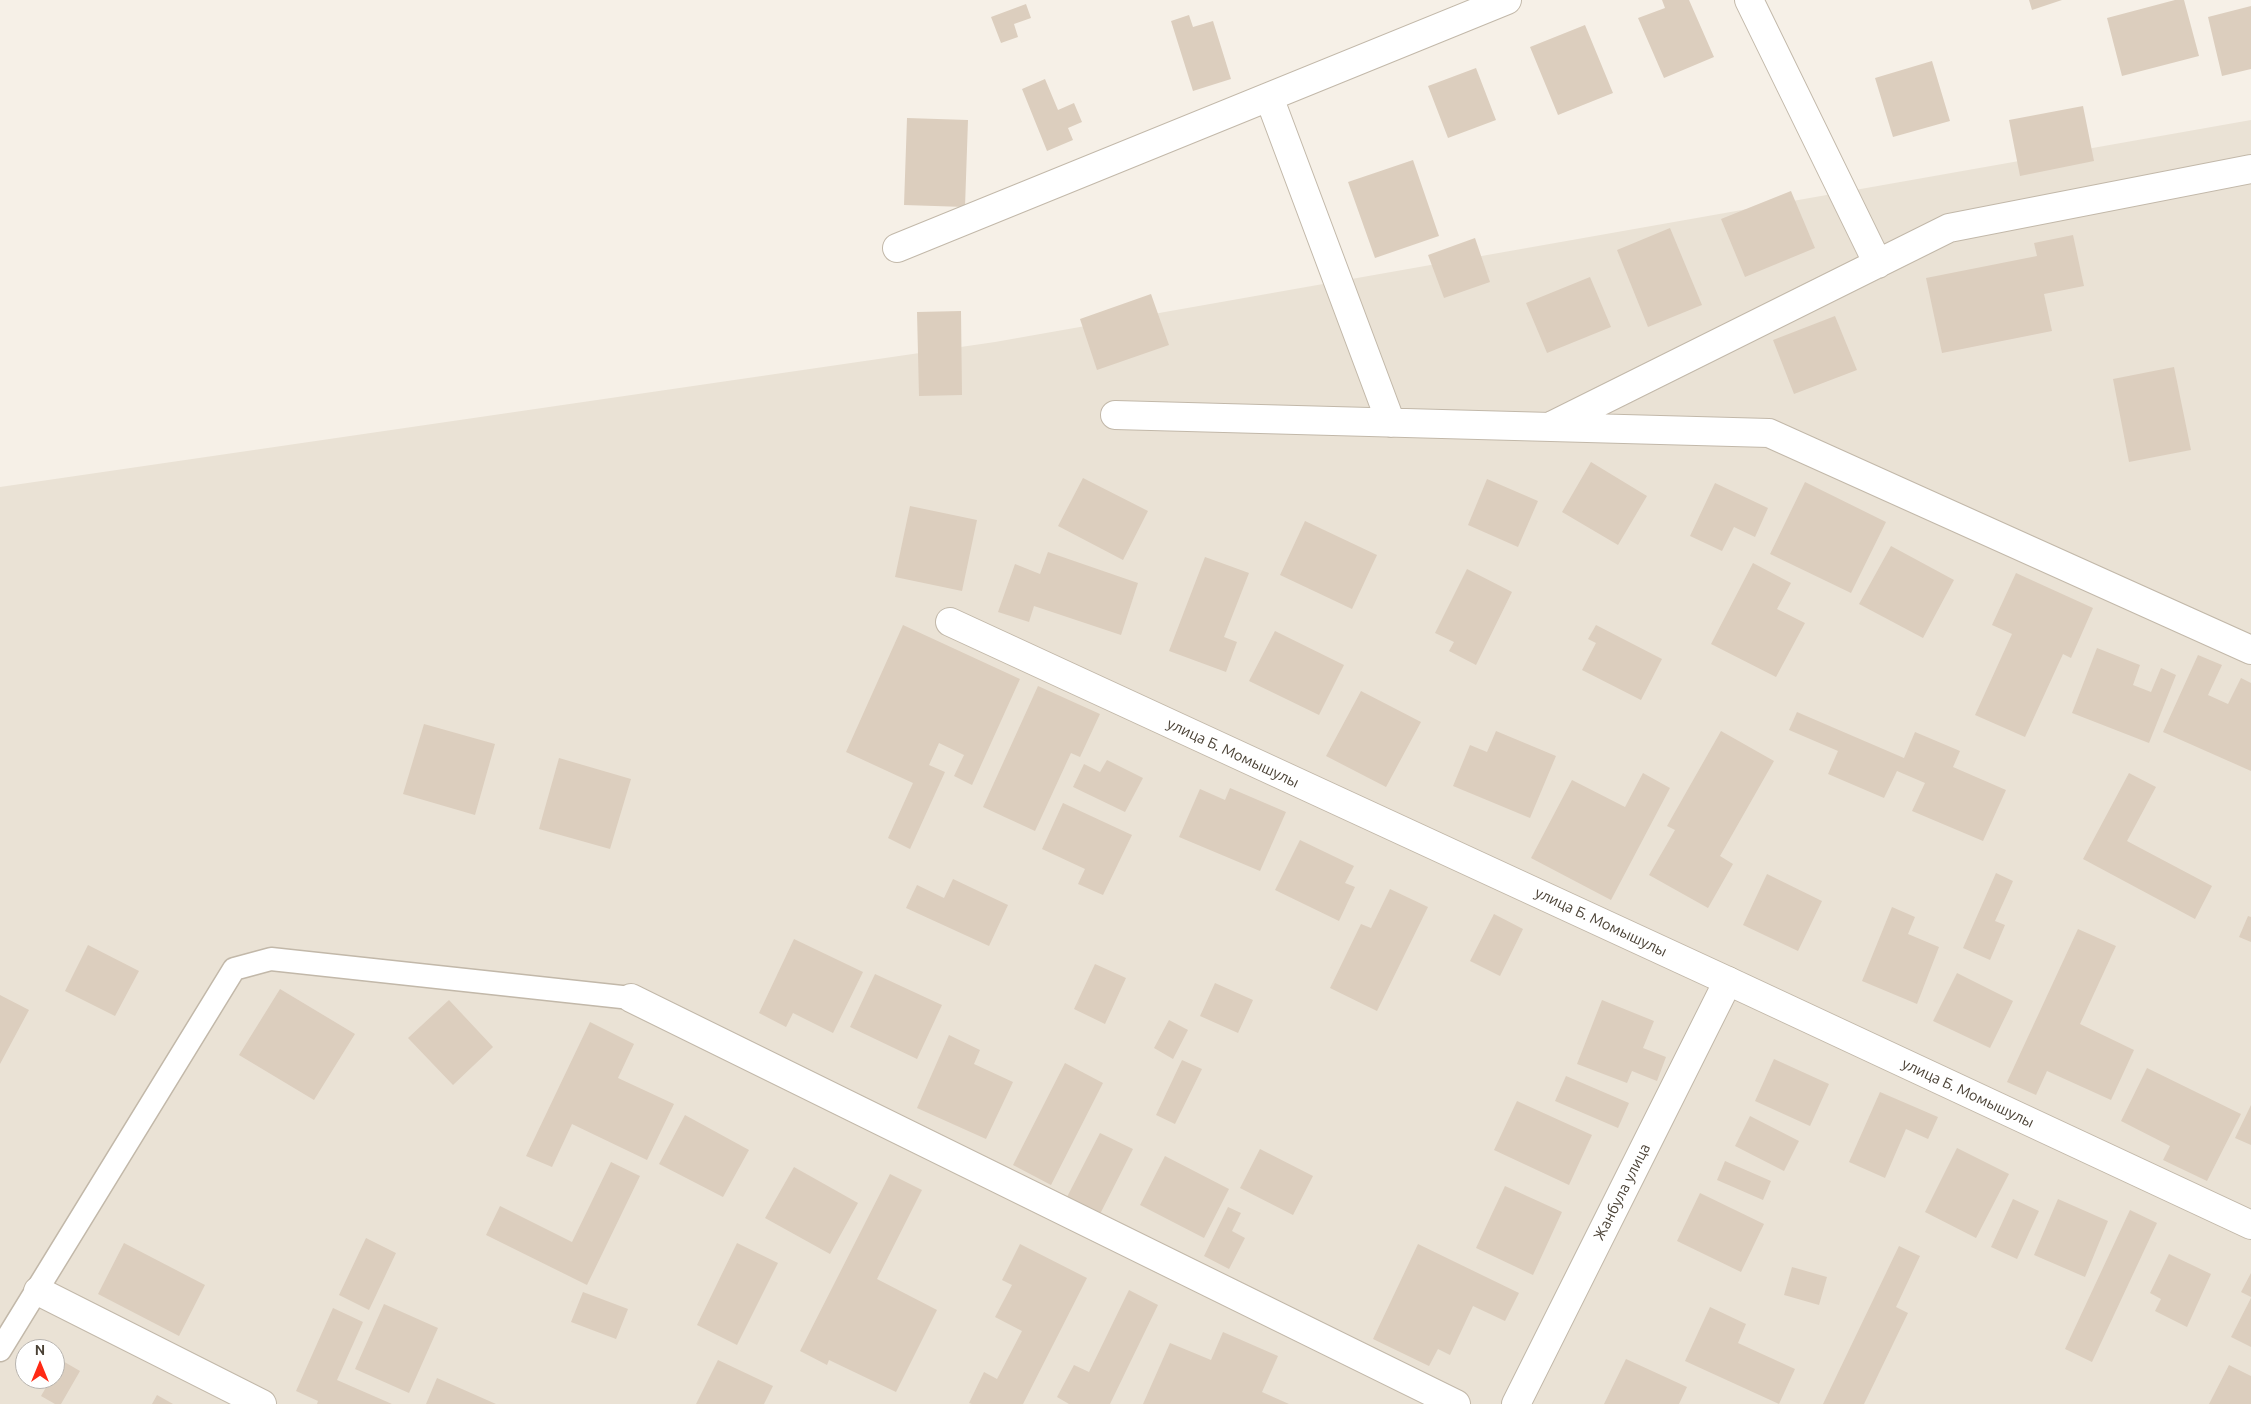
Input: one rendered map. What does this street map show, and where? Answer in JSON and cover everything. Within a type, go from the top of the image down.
[{"type":"street","points":[[897,248],[1507,0]]},
{"type":"street","points":[[1749,0],[1878,264]]},
{"type":"street","points":[[1269,97],[1391,423]]},
{"type":"street","points":[[1549,427],[1949,228],[2251,169]]},
{"type":"street","points":[[1115,415],[1769,433],[2251,650]]},
{"type":"street","name":"улица Б. Момышулы","points":[[950,622],[2251,1225]]},
{"type":"street","name":"Жанбула улица","points":[[1516,1404],[1728,981]]},
{"type":"street","points":[[631,998],[1456,1404]]},
{"type":"street","points":[[38,1291],[262,1404]]},
{"type":"lane","points":[[0,1350],[38,1291],[234,969],[271,959],[631,998]]},
{"type":"shaded area","points":[[2251,120],[2251,1404],[0,1404],[0,487],[995,342]]},
{"type":"building","points":[[1662,0],[1689,0],[1714,57],[1664,78],[1638,18],[1665,8]]},
{"type":"building","points":[[2029,0],[2062,0],[2032,10]]},
{"type":"building","points":[[2175,0],[2184,0],[2199,56],[2122,76],[2107,18]]},
{"type":"building","points":[[1026,4],[1031,18],[1014,24],[1018,37],[1001,43],[991,17]]},
{"type":"building","points":[[2251,6],[2251,69],[2222,76],[2208,17]]},
{"type":"building","points":[[1189,15],[1193,27],[1213,21],[1231,79],[1193,91],[1171,21]]},
{"type":"building","points":[[1585,25],[1613,93],[1558,115],[1530,47]]},
{"type":"building","points":[[1932,61],[1950,121],[1893,137],[1875,78]]},
{"type":"building","points":[[1476,68],[1496,120],[1448,138],[1428,86]]},
{"type":"building","points":[[1045,79],[1058,110],[1074,103],[1082,122],[1068,128],[1073,140],[1047,151],[1022,89]]},
{"type":"building","points":[[2083,106],[2094,161],[2020,176],[2009,120]]},
{"type":"building","points":[[907,118],[968,120],[965,207],[904,205]]},
{"type":"building","points":[[1413,160],[1439,236],[1375,258],[1348,182]]},
{"type":"building","points":[[1791,191],[1815,248],[1745,277],[1721,219]]},
{"type":"building","points":[[1670,228],[1702,305],[1648,327],[1617,250]]},
{"type":"building","points":[[2073,235],[2084,286],[2044,294],[2052,331],[1942,353],[1926,278],[2037,256],[2034,243]]},
{"type":"building","points":[[1475,238],[1490,282],[1444,298],[1428,255]]},
{"type":"building","points":[[1590,277],[1611,327],[1547,353],[1526,303]]},
{"type":"building","points":[[1151,294],[1169,345],[1097,370],[1080,319]]},
{"type":"building","points":[[961,311],[962,395],[919,396],[917,312]]},
{"type":"building","points":[[1835,316],[1857,370],[1794,394],[1773,340]]},
{"type":"building","points":[[2174,367],[2191,450],[2129,462],[2113,379]]},
{"type":"building","points":[[1591,462],[1647,496],[1618,545],[1562,512]]},
{"type":"building","points":[[1083,478],[1148,511],[1123,560],[1058,526]]},
{"type":"building","points":[[1487,479],[1538,501],[1518,547],[1468,525]]},
{"type":"building","points":[[1805,482],[1886,522],[1851,593],[1770,554]]},
{"type":"building","points":[[1715,483],[1768,508],[1755,537],[1734,527],[1722,551],[1690,536]]},
{"type":"building","points":[[910,506],[977,520],[962,591],[895,577]]},
{"type":"building","points":[[1305,521],[1377,555],[1352,609],[1280,575]]},
{"type":"building","points":[[1891,546],[1954,580],[1923,638],[1859,604]]},
{"type":"building","points":[[1048,552],[1138,583],[1121,635],[1034,606],[1029,622],[998,612],[1015,564],[1040,574]]},
{"type":"building","points":[[1205,557],[1249,573],[1224,637],[1237,642],[1226,672],[1169,651]]},
{"type":"building","points":[[1753,563],[1791,583],[1777,609],[1805,623],[1776,677],[1711,644]]},
{"type":"building","points":[[1467,569],[1512,592],[1476,665],[1449,651],[1454,642],[1435,633]]},
{"type":"building","points":[[2016,573],[2093,608],[2071,658],[2063,654],[2025,737],[1975,715],[2012,634],[1992,625]]},
{"type":"building","points":[[903,625],[1020,679],[972,785],[954,776],[964,755],[939,743],[929,765],[945,772],[910,849],[888,838],[913,783],[846,752]]},
{"type":"building","points":[[1596,625],[1662,659],[1641,700],[1582,670],[1596,643],[1588,639]]},
{"type":"building","points":[[1275,631],[1344,665],[1319,715],[1249,681]]},
{"type":"building","points":[[2097,648],[2140,665],[2133,685],[2151,692],[2161,668],[2176,675],[2149,743],[2072,713]]},
{"type":"building","points":[[2198,655],[2222,665],[2208,695],[2228,704],[2241,678],[2251,683],[2251,771],[2163,732]]},
{"type":"building","points":[[1038,686],[1100,714],[1080,757],[1071,753],[1035,831],[983,807]]},
{"type":"building","points":[[1361,691],[1421,722],[1386,787],[1326,756]]},
{"type":"building","points":[[1797,712],[1904,758],[1915,732],[1960,751],[1953,767],[2006,790],[1983,841],[1912,811],[1925,783],[1897,771],[1884,798],[1828,774],[1838,751],[1789,730]]},
{"type":"building","points":[[424,724],[495,744],[475,815],[403,794]]},
{"type":"building","points":[[1496,731],[1556,756],[1530,818],[1453,786],[1470,745],[1487,752]]},
{"type":"building","points":[[1721,731],[1774,761],[1720,856],[1733,864],[1708,908],[1649,875],[1675,830],[1667,826]]},
{"type":"building","points":[[559,758],[631,779],[610,849],[539,829]]},
{"type":"building","points":[[1107,760],[1143,778],[1125,812],[1073,787],[1084,764],[1100,772]]},
{"type":"building","points":[[1643,773],[1670,788],[1611,900],[1531,858],[1572,780],[1625,807]]},
{"type":"building","points":[[2129,773],[2156,787],[2127,841],[2212,886],[2195,919],[2083,859]]},
{"type":"building","points":[[1230,788],[1286,812],[1260,871],[1179,837],[1200,789],[1225,800]]},
{"type":"building","points":[[1063,803],[1132,835],[1103,895],[1078,884],[1085,869],[1042,849]]},
{"type":"building","points":[[1300,840],[1354,866],[1345,883],[1355,887],[1339,921],[1275,890]]},
{"type":"building","points":[[1996,873],[2013,881],[1995,921],[2005,925],[1990,960],[1963,948]]},
{"type":"building","points":[[1767,874],[1822,901],[1798,951],[1743,925]]},
{"type":"building","points":[[953,879],[1008,905],[989,946],[906,908],[917,885],[944,898]]},
{"type":"building","points":[[1390,889],[1428,907],[1377,1011],[1330,988],[1361,924],[1371,928]]},
{"type":"building","points":[[1892,907],[1915,917],[1908,934],[1939,947],[1917,1004],[1862,981]]},
{"type":"building","points":[[1494,914],[1523,929],[1500,976],[1470,961]]},
{"type":"building","points":[[2248,916],[2251,917],[2251,942],[2239,937]]},
{"type":"building","points":[[2078,929],[2116,946],[2080,1024],[2134,1050],[2111,1100],[2047,1071],[2036,1095],[2007,1082]]},
{"type":"building","points":[[794,939],[863,972],[833,1033],[793,1013],[786,1027],[759,1013]]},
{"type":"building","points":[[88,945],[139,971],[115,1016],[65,991]]},
{"type":"building","points":[[1095,964],[1126,978],[1105,1024],[1074,1009]]},
{"type":"building","points":[[1957,973],[2013,1001],[1990,1048],[1933,1021]]},
{"type":"building","points":[[875,974],[942,1005],[917,1059],[850,1027]]},
{"type":"building","points":[[1215,983],[1253,1000],[1238,1033],[1200,1016]]},
{"type":"building","points":[[280,989],[355,1034],[314,1100],[239,1055]]},
{"type":"building","points":[[0,995],[29,1010],[0,1064]]},
{"type":"building","points":[[449,1000],[493,1047],[453,1085],[408,1038]]},
{"type":"building","points":[[1602,1000],[1654,1021],[1643,1048],[1666,1057],[1657,1081],[1632,1071],[1627,1083],[1577,1064]]},
{"type":"building","points":[[1169,1020],[1188,1030],[1173,1059],[1154,1048]]},
{"type":"building","points":[[590,1022],[634,1044],[618,1078],[674,1104],[647,1160],[572,1124],[552,1167],[526,1156]]},
{"type":"building","points":[[949,1035],[980,1050],[974,1064],[1013,1082],[986,1139],[917,1108]]},
{"type":"building","points":[[1774,1059],[1829,1084],[1810,1126],[1755,1101]]},
{"type":"building","points":[[1182,1060],[1202,1069],[1175,1124],[1156,1115]]},
{"type":"building","points":[[1065,1063],[1103,1083],[1051,1185],[1013,1165]]},
{"type":"building","points":[[2147,1068],[2241,1114],[2207,1181],[2163,1160],[2170,1146],[2121,1121]]},
{"type":"building","points":[[1566,1076],[1629,1103],[1618,1128],[1555,1101]]},
{"type":"building","points":[[1880,1092],[1938,1117],[1928,1139],[1906,1129],[1885,1178],[1849,1162]]},
{"type":"building","points":[[1517,1101],[1592,1135],[1569,1185],[1494,1150]]},
{"type":"building","points":[[2251,1105],[2251,1145],[2235,1138]]},
{"type":"building","points":[[685,1115],[749,1150],[723,1197],[659,1164]]},
{"type":"building","points":[[1750,1116],[1799,1141],[1784,1171],[1735,1146]]},
{"type":"building","points":[[1100,1133],[1133,1149],[1100,1214],[1067,1197]]},
{"type":"building","points":[[1957,1148],[2009,1174],[1976,1238],[1925,1212]]},
{"type":"building","points":[[1260,1149],[1313,1176],[1293,1215],[1240,1188]]},
{"type":"building","points":[[1165,1156],[1229,1189],[1204,1238],[1140,1205]]},
{"type":"building","points":[[1725,1161],[1771,1181],[1763,1200],[1717,1180]]},
{"type":"building","points":[[611,1162],[640,1176],[587,1285],[486,1235],[500,1206],[572,1242]]},
{"type":"building","points":[[794,1167],[858,1203],[830,1254],[765,1218]]},
{"type":"building","points":[[890,1174],[922,1190],[877,1279],[937,1310],[896,1392],[829,1360],[827,1365],[800,1351]]},
{"type":"building","points":[[1505,1186],[1562,1212],[1533,1275],[1476,1248]]},
{"type":"building","points":[[1700,1193],[1764,1224],[1741,1272],[1677,1241]]},
{"type":"building","points":[[2013,1199],[2039,1211],[2017,1259],[1991,1247]]},
{"type":"building","points":[[2058,1199],[2108,1221],[2085,1277],[2034,1255]]},
{"type":"building","points":[[1228,1207],[1241,1213],[1232,1231],[1245,1238],[1229,1269],[1204,1256]]},
{"type":"building","points":[[2130,1210],[2157,1223],[2092,1362],[2065,1349]]},
{"type":"building","points":[[366,1238],[396,1253],[369,1310],[339,1295]]},
{"type":"building","points":[[124,1243],[205,1285],[179,1336],[98,1294]]},
{"type":"building","points":[[737,1243],[778,1263],[737,1345],[697,1325]]},
{"type":"building","points":[[1020,1244],[1087,1278],[1023,1404],[972,1404],[969,1403],[984,1372],[997,1379],[1022,1331],[995,1317],[1012,1285],[1002,1280]]},
{"type":"building","points":[[1418,1244],[1519,1293],[1505,1321],[1473,1306],[1450,1355],[1438,1349],[1429,1366],[1373,1339]]},
{"type":"building","points":[[1899,1246],[1920,1256],[1896,1307],[1908,1313],[1864,1404],[1823,1404]]},
{"type":"building","points":[[2169,1254],[2211,1274],[2187,1327],[2155,1311],[2161,1299],[2150,1293]]},
{"type":"building","points":[[1792,1267],[1827,1277],[1819,1305],[1784,1295]]},
{"type":"building","points":[[2251,1273],[2251,1297],[2241,1292]]},
{"type":"building","points":[[1129,1290],[1158,1305],[1110,1404],[1069,1404],[1057,1397],[1074,1365],[1089,1372]]},
{"type":"building","points":[[583,1292],[628,1309],[616,1339],[571,1322]]},
{"type":"building","points":[[2251,1298],[2251,1347],[2231,1337]]},
{"type":"building","points":[[384,1304],[438,1328],[409,1393],[355,1369]]},
{"type":"building","points":[[1710,1307],[1746,1324],[1738,1343],[1795,1369],[1779,1404],[1685,1361]]},
{"type":"building","points":[[333,1308],[363,1322],[337,1380],[392,1404],[317,1404],[318,1401],[296,1391]]},
{"type":"building","points":[[1223,1332],[1278,1356],[1262,1392],[1289,1404],[1143,1404],[1170,1343],[1211,1360]]},
{"type":"building","points":[[1626,1359],[1687,1387],[1679,1404],[1604,1404]]},
{"type":"building","points":[[718,1360],[773,1386],[764,1404],[696,1404]]},
{"type":"building","points":[[65,1362],[80,1371],[61,1404],[55,1404],[41,1396],[45,1389],[65,1389]]},
{"type":"building","points":[[2229,1365],[2251,1376],[2251,1404],[2209,1404]]},
{"type":"building","points":[[437,1378],[496,1404],[426,1404]]},
{"type":"building","points":[[157,1395],[173,1404],[152,1404]]}]
